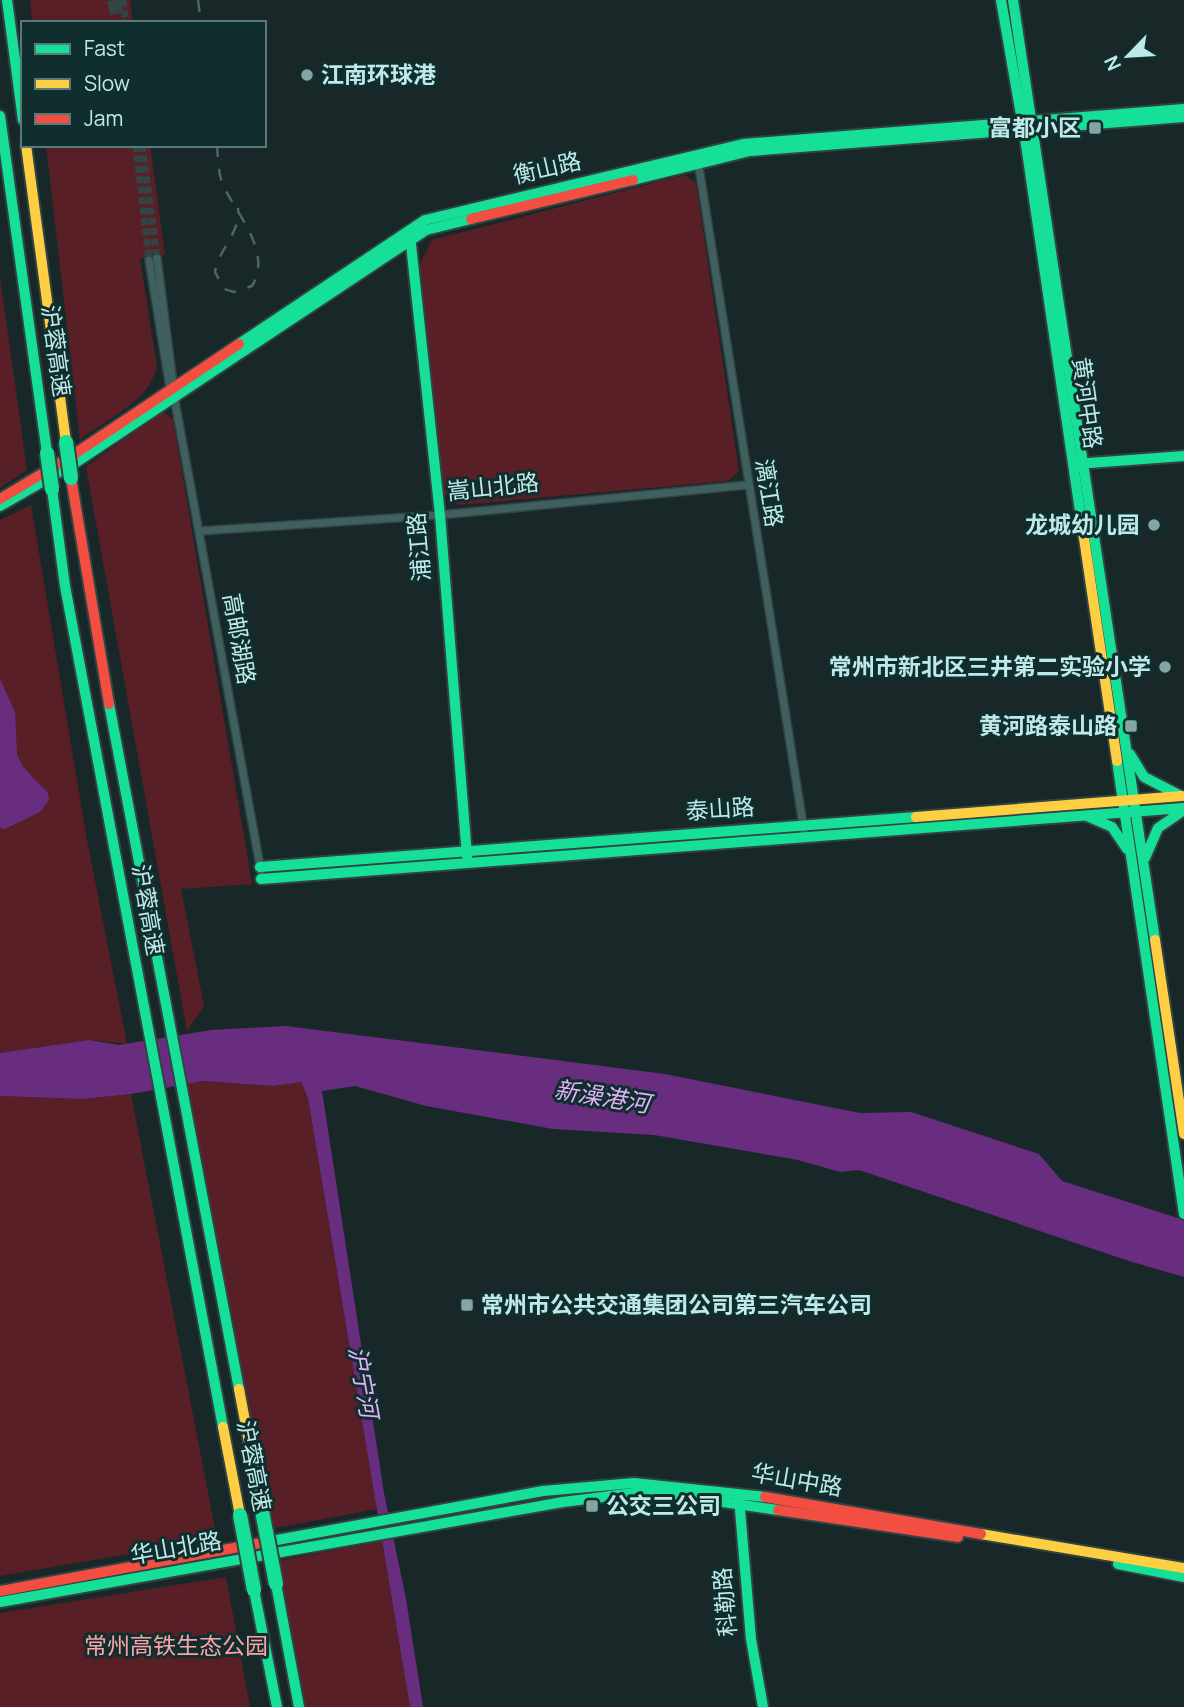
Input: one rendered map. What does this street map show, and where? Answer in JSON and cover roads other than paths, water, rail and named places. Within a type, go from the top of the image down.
[{"type":"main road","points":[[7,0],[21,105]]},
{"type":"main road","name":"黄河中路","points":[[1002,0],[1028,125]]},
{"type":"main road","name":"黄河中路","points":[[1013,0],[1028,125],[1129,807]]},
{"type":"main road","name":"衡山路","points":[[1028,125],[1184,109]]},
{"type":"main road","name":"沪蓉高速","points":[[0,116],[65,586],[146,1029],[277,1707]]},
{"type":"main road","name":"衡山路","points":[[0,506],[54,477],[410,234],[425,220],[782,139],[1184,117]]},
{"type":"main road","name":"沪蓉高速","points":[[26,147],[71,478],[125,799],[299,1707]]},
{"type":"main road","name":"浦江路","points":[[410,234],[440,515],[467,857]]},
{"type":"main road","name":"衡山路","points":[[0,499],[174,395]]},
{"type":"main road","points":[[1079,464],[1184,456]]},
{"type":"main road","name":"黄河中路","points":[[1079,464],[1125,741],[1129,807]]},
{"type":"main road","points":[[1125,741],[1144,777],[1183,803],[1162,822],[1138,863]]},
{"type":"main road","name":"泰山路","points":[[261,873],[1183,803]]},
{"type":"main road","points":[[1129,807],[1184,1134]]},
{"type":"main road","name":"泰山路","points":[[804,832],[1087,816],[1129,807]]},
{"type":"main road","points":[[1087,816],[1107,821],[1138,863],[1184,1214]]},
{"type":"main road","name":"华山中路","points":[[401,1524],[543,1491],[634,1483],[1184,1568]]},
{"type":"main road","name":"华山中路","points":[[401,1524],[589,1498],[667,1494],[739,1498],[1184,1577]]},
{"type":"main road","name":"科勒路","points":[[739,1498],[751,1639],[763,1707]]},
{"type":"main road","name":"华山北路","points":[[0,1591],[401,1524]]},
{"type":"main road","name":"华山北路","points":[[0,1602],[378,1528]]},
{"type":"street","name":"漓江路","points":[[698,159],[747,485],[804,832]]},
{"type":"street","name":"高邮湖路","points":[[153,259],[174,395],[261,873]]},
{"type":"street","name":"嵩山北路","points":[[200,531],[440,515],[747,485]]},
{"type":"water","points":[[0,679],[15,712],[17,754],[23,767],[48,793],[49,800],[40,812],[5,829],[0,828]]},
{"type":"water","points":[[286,1026],[665,1074],[860,1113],[911,1112],[1039,1154],[1062,1181],[1184,1220],[1184,1277],[859,1170],[840,1172],[798,1160],[654,1135],[553,1129],[426,1106],[355,1086],[322,1091],[384,1493],[406,1599],[423,1707],[410,1707],[308,1098],[301,1082],[274,1086],[203,1081],[131,1094],[83,1099],[0,1096],[0,1053],[89,1040],[119,1045],[211,1030]]},
{"type":"tunnel","points":[[114,0],[119,21]]},
{"type":"tunnel","points":[[123,0],[126,21]]},
{"type":"tunnel","points":[[136,147],[149,260]]},
{"type":"tunnel","points":[[142,147],[157,258]]},
{"type":"railway","points":[[198,0],[201,21]]},
{"type":"railway","points":[[217,147],[223,184],[238,211]]},
{"type":"railway","points":[[238,211],[256,248],[258,261],[252,286],[234,292],[224,289],[215,272],[233,233],[238,211]]},
{"type":"place","name":"江南环球港","points":[[307,75]]},
{"type":"place","name":"富都小区","points":[[1095,128]]},
{"type":"place","name":"龙城幼儿园","points":[[1154,525]]},
{"type":"place","name":"常州市新北区三井第二实验小学","points":[[1165,667]]},
{"type":"place","name":"黄河路泰山路","points":[[1131,726]]},
{"type":"place","name":"常州市公共交通集团公司第三汽车公司","points":[[467,1305]]},
{"type":"place","name":"公交三公司","points":[[592,1506]]},
{"type":"water label","name":"新澡港河","points":[[602,1097]]},
{"type":"water label","name":"沪宁河","points":[[363,1382]]},
{"type":"park label","name":"常州高铁生态公园","points":[[176,1646]]}]
